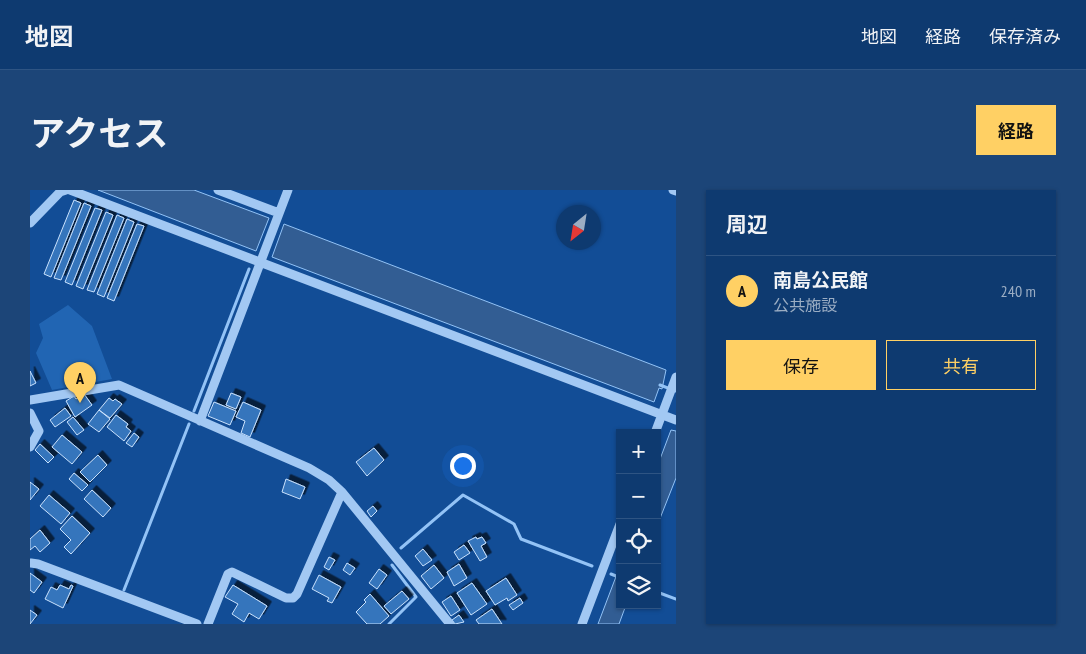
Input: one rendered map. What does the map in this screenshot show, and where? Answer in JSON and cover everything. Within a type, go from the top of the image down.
[{"type":"street","points":[[30,223],[60,192],[66,190]]},
{"type":"street","points":[[70,190],[676,420]]},
{"type":"street","points":[[218,190],[279,213]]},
{"type":"street","points":[[200,421],[288,190]]},
{"type":"street","points":[[657,429],[674,381]]},
{"type":"street","points":[[30,400],[119,385],[308,468],[329,480],[342,492],[450,624]]},
{"type":"street","points":[[30,412],[39,431],[30,447]]},
{"type":"street","points":[[208,624],[228,574],[232,572],[286,598],[293,598],[297,594],[342,492]]},
{"type":"street","points":[[582,624],[616,535]]},
{"type":"street","points":[[30,564],[38,564],[197,624]]},
{"type":"shaded area","points":[[98,190],[194,190],[269,218],[256,251]]},
{"type":"shaded area","points":[[284,224],[666,370],[662,389],[659,388],[654,402],[272,257]]},
{"type":"shaded area","points":[[68,305],[92,326],[112,379],[52,390],[36,353],[43,338],[39,324]]},
{"type":"shaded area","points":[[671,430],[676,431],[676,478],[661,516],[661,474],[661,456]]},
{"type":"shaded area","points":[[616,577],[616,609],[625,609],[619,624],[598,624]]},
{"type":"building","points":[[74,200],[81,203],[51,277],[44,274]]},
{"type":"building","points":[[84,203],[91,206],[61,280],[54,278]]},
{"type":"building","points":[[95,208],[102,210],[72,285],[65,282]]},
{"type":"building","points":[[106,212],[113,215],[83,289],[76,286]]},
{"type":"building","points":[[117,215],[124,218],[94,292],[87,290]]},
{"type":"building","points":[[127,219],[134,222],[104,297],[97,294]]},
{"type":"building","points":[[137,224],[144,226],[114,301],[107,298]]},
{"type":"building","points":[[30,371],[36,383],[30,386]]},
{"type":"building","points":[[231,393],[241,397],[236,409],[226,405]]},
{"type":"building","points":[[84,394],[92,405],[75,417],[66,401],[74,396],[76,399]]},
{"type":"building","points":[[109,398],[113,401],[115,399],[122,404],[110,418],[99,410]]},
{"type":"building","points":[[214,402],[236,411],[230,425],[208,416]]},
{"type":"building","points":[[243,402],[261,410],[250,437],[241,433],[245,421],[236,417]]},
{"type":"building","points":[[65,408],[71,416],[55,427],[50,420]]},
{"type":"building","points":[[99,410],[110,419],[99,432],[88,424]]},
{"type":"building","points":[[116,415],[128,424],[126,427],[131,431],[124,441],[107,427]]},
{"type":"building","points":[[73,417],[84,430],[77,435],[67,422]]},
{"type":"building","points":[[134,433],[139,437],[132,447],[126,443]]},
{"type":"building","points":[[62,435],[82,452],[72,464],[52,447]]},
{"type":"building","points":[[40,444],[54,457],[48,463],[35,450]]},
{"type":"building","points":[[374,448],[384,460],[367,476],[356,462]]},
{"type":"building","points":[[98,455],[107,465],[90,482],[80,472]]},
{"type":"building","points":[[74,473],[88,485],[82,491],[69,479]]},
{"type":"building","points":[[286,479],[305,487],[300,499],[282,492]]},
{"type":"building","points":[[30,482],[39,489],[30,500]]},
{"type":"building","points":[[92,490],[111,508],[103,517],[84,499]]},
{"type":"building","points":[[49,495],[70,513],[61,524],[40,506]]},
{"type":"building","points":[[373,506],[377,511],[371,517],[367,511]]},
{"type":"building","points":[[72,516],[90,533],[71,554],[64,547],[71,540],[60,529]]},
{"type":"building","points":[[40,530],[50,543],[40,552],[35,546],[30,550],[30,539]]},
{"type":"building","points":[[476,537],[477,539],[482,537],[486,543],[481,546],[487,557],[480,561],[468,541]]},
{"type":"building","points":[[464,545],[470,553],[459,560],[454,552]]},
{"type":"building","points":[[423,549],[432,560],[423,566],[415,556]]},
{"type":"building","points":[[329,557],[335,560],[329,570],[324,567]]},
{"type":"building","points":[[347,563],[355,568],[350,575],[343,570]]},
{"type":"building","points":[[459,564],[467,578],[454,586],[447,572]]},
{"type":"building","points":[[434,565],[444,578],[431,589],[421,576]]},
{"type":"building","points":[[379,569],[387,575],[377,589],[369,583]]},
{"type":"building","points":[[30,573],[42,582],[34,593],[30,590]]},
{"type":"building","points":[[319,575],[341,587],[332,603],[327,601],[329,598],[312,589]]},
{"type":"building","points":[[506,578],[517,595],[508,601],[507,598],[495,605],[486,591]]},
{"type":"building","points":[[472,583],[487,604],[471,615],[457,593]]},
{"type":"building","points":[[60,585],[69,589],[71,585],[73,586],[63,608],[45,599],[51,587],[57,590]]},
{"type":"building","points":[[233,585],[267,606],[259,619],[249,613],[244,622],[232,614],[238,604],[225,597]]},
{"type":"building","points":[[402,591],[409,599],[391,614],[384,606]]},
{"type":"building","points":[[370,594],[389,616],[380,624],[367,624],[356,612],[366,602],[364,600]]},
{"type":"building","points":[[451,596],[460,610],[451,616],[442,602]]},
{"type":"building","points":[[520,598],[523,603],[513,610],[509,605]]},
{"type":"building","points":[[492,609],[502,624],[479,624],[476,620]]},
{"type":"building","points":[[30,610],[37,615],[30,624]]},
{"type":"building","points":[[459,615],[464,622],[455,624],[452,620]]},
{"type":"waterway","points":[[194,411],[249,269]]},
{"type":"waterway","points":[[660,385],[676,391]]},
{"type":"waterway","points":[[124,590],[189,424]]},
{"type":"waterway","points":[[401,548],[463,495],[514,524],[521,539],[592,566]]},
{"type":"waterway","points":[[389,624],[416,597],[392,565]]},
{"type":"waterway","points":[[611,574],[616,576]]},
{"type":"waterway","points":[[661,593],[676,599]]},
{"type":"place","name":"南島公民館","points":[[80,403]]}]
